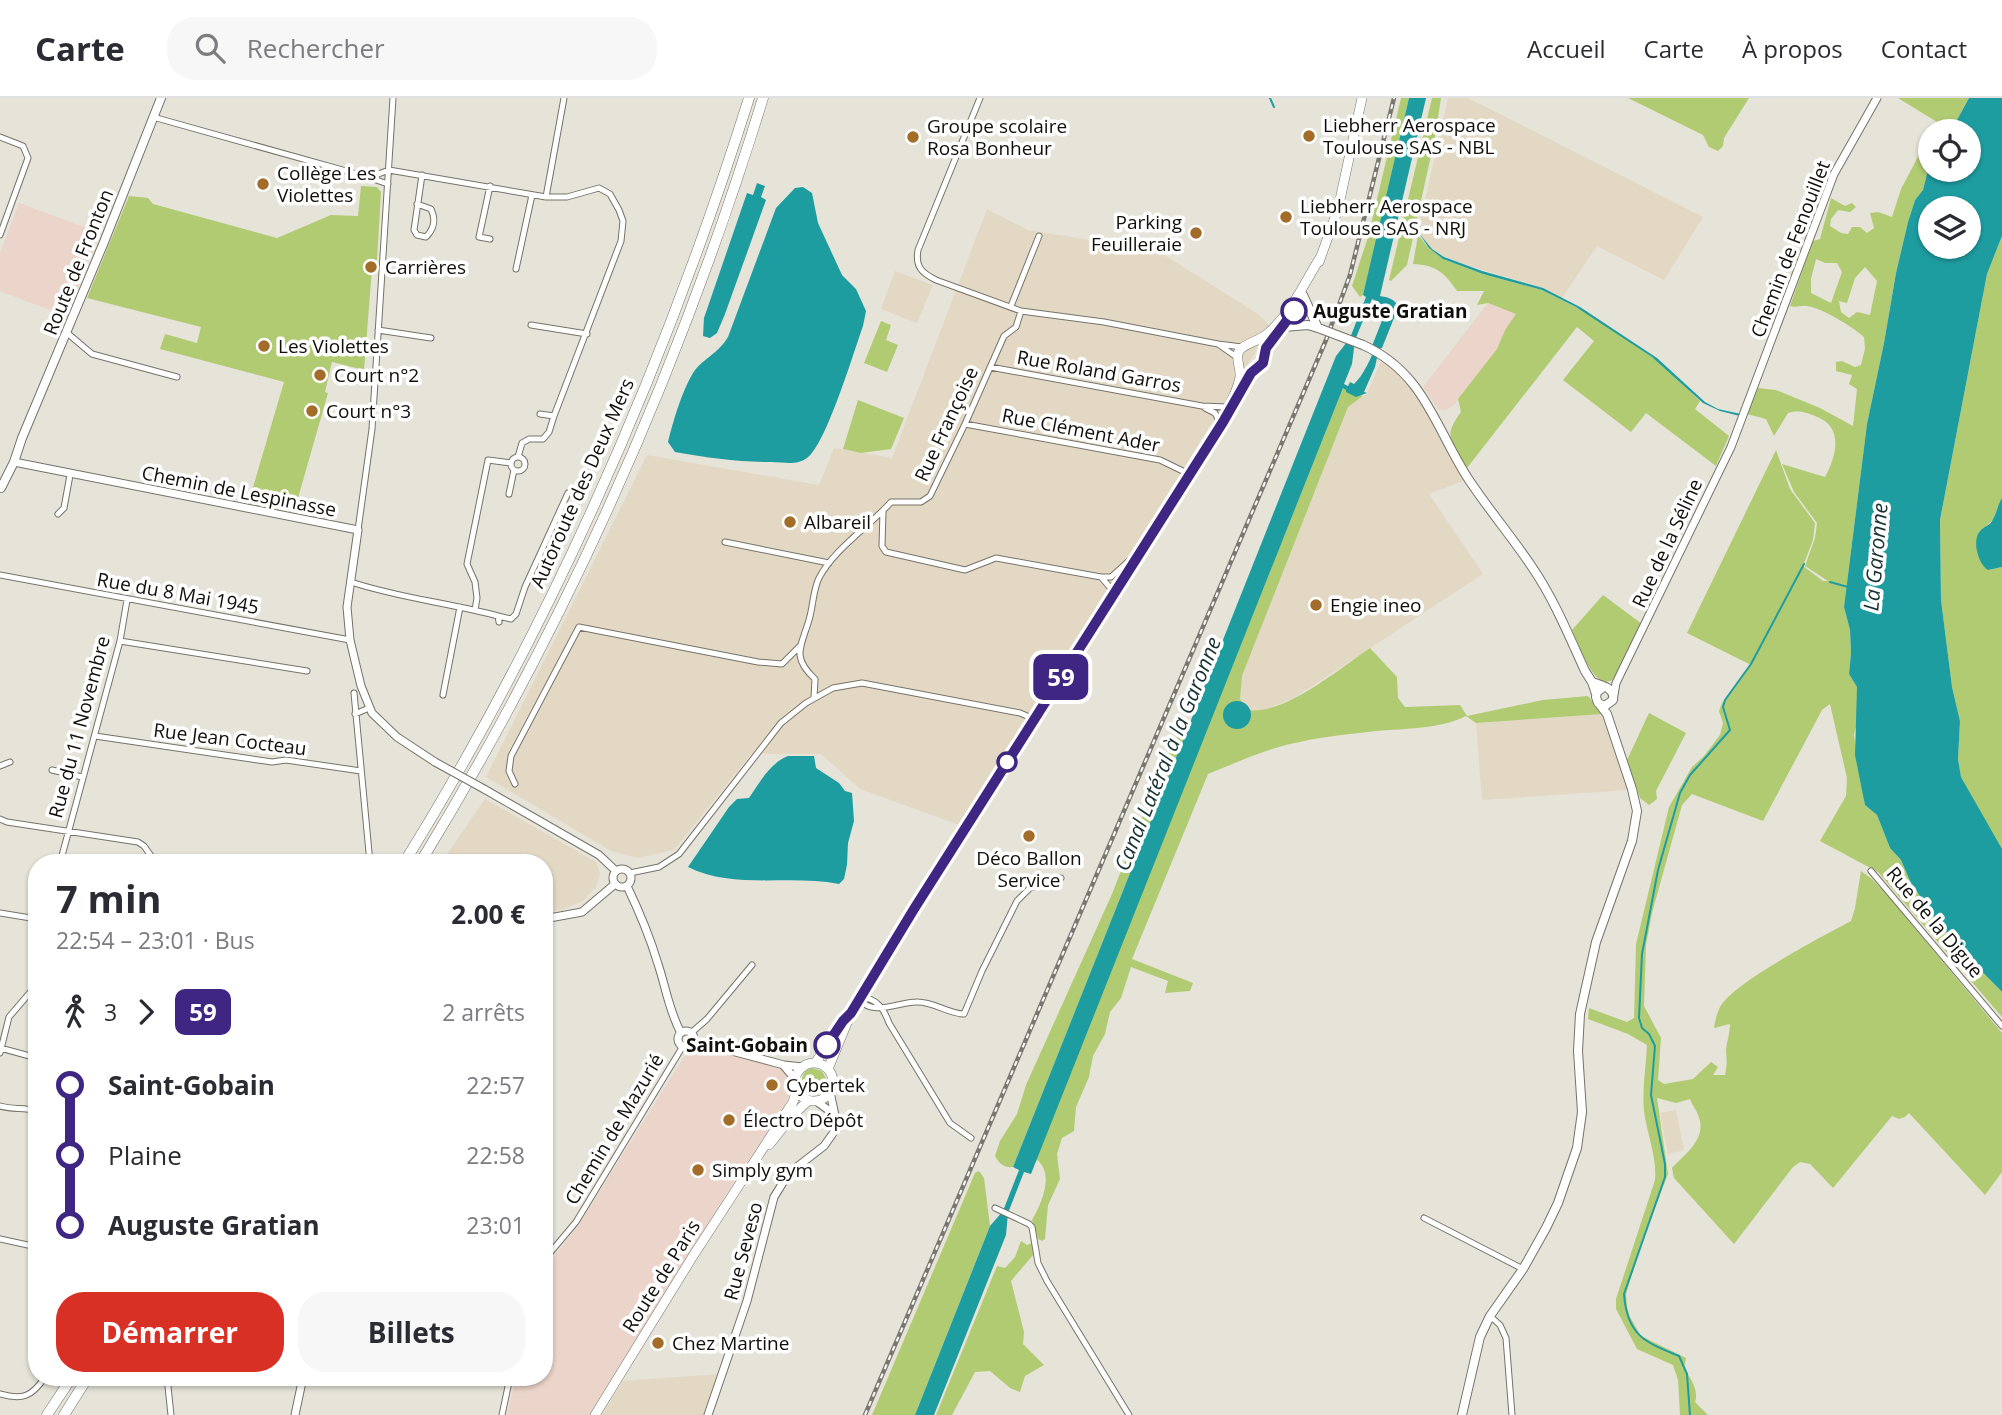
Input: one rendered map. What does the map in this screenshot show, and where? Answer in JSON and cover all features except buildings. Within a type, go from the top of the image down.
[{"type":"highway","name":"Autoroute des Deux Mers","points":[[409,854],[500,696],[593,507],[657,360],[749,98]]},
{"type":"highway","name":"Autoroute des Deux Mers","points":[[425,854],[511,702],[599,524],[682,330],[763,98]]},
{"type":"highway","points":[[47,1415],[66,1386]]},
{"type":"highway","points":[[64,1415],[82,1386]]},
{"type":"main road","name":"Route de Fronton","points":[[22,438],[160,98]]},
{"type":"main road","points":[[856,1004],[828,1069],[833,1083],[830,1092],[824,1098],[812,1100],[797,1090],[795,1079],[802,1067],[815,1063],[856,1004],[1212,437],[1255,370],[1263,363],[1264,353],[1304,295],[1316,273],[1333,226],[1362,98]]},
{"type":"main road","points":[[1212,437],[1240,377],[1242,347],[1264,337],[1286,314],[1320,258]]},
{"type":"main road","points":[[1304,295],[1319,327]]},
{"type":"main road","points":[[1283,327],[1319,327],[1377,351],[1413,383],[1427,402],[1470,481],[1533,568],[1547,592],[1592,682],[1596,700],[1607,714],[1637,811],[1636,824],[1596,942],[1580,1014],[1578,1051],[1582,1112],[1577,1148],[1558,1203],[1523,1269],[1490,1317],[1476,1348],[1462,1415]]},
{"type":"main road","points":[[1253,343],[1260,346],[1264,353]]},
{"type":"main road","points":[[1239,362],[1247,370],[1255,370]]},
{"type":"main road","points":[[0,489],[14,462],[22,438]]},
{"type":"main road","points":[[0,478],[22,438]]},
{"type":"main road","points":[[1592,682],[1612,691],[1613,699],[1607,714]]},
{"type":"main road","points":[[1596,694],[1605,687]]},
{"type":"main road","points":[[1600,705],[1608,705],[1613,699]]},
{"type":"main road","points":[[815,1063],[828,1069]]},
{"type":"main road","name":"Route de Paris","points":[[596,1415],[693,1256],[793,1102],[797,1090]]},
{"type":"main road","name":"Route de Paris","points":[[758,1157],[793,1115],[812,1100]]},
{"type":"street","points":[[358,530],[372,429],[393,98]]},
{"type":"street","points":[[546,197],[564,98]]},
{"type":"street","points":[[980,98],[918,250],[916,261],[925,275],[1021,311],[1104,322],[1242,347]]},
{"type":"street","name":"Chemin de Fenouillet","points":[[1743,415],[1834,174],[1877,98]]},
{"type":"street","points":[[153,117],[388,184]]},
{"type":"street","points":[[0,137],[23,146],[28,158],[0,235]]},
{"type":"street","points":[[364,176],[373,176],[388,170],[546,197],[567,197],[599,188],[610,194],[619,210],[622,221],[621,241],[549,432],[543,439],[529,439],[522,443],[519,457]]},
{"type":"street","points":[[417,204],[431,209],[435,216],[432,231],[426,237],[417,235],[414,230],[417,204],[422,174]]},
{"type":"street","points":[[490,186],[479,237],[491,239]]},
{"type":"street","points":[[516,269],[533,195]]},
{"type":"street","points":[[1011,306],[1039,236]]},
{"type":"street","name":"Rue Françoise","points":[[800,646],[810,618],[818,579],[830,563],[891,502],[921,502],[930,496],[1004,336],[1016,327],[1021,311]]},
{"type":"street","points":[[531,325],[587,334]]},
{"type":"street","points":[[378,330],[431,338]]},
{"type":"street","points":[[64,337],[92,354],[177,377]]},
{"type":"street","points":[[1218,344],[1239,362]]},
{"type":"street","name":"Rue Roland Garros","points":[[990,367],[1202,406],[1227,407]]},
{"type":"street","name":"Rue Roland Garros","points":[[1202,406],[1214,413],[1219,421]]},
{"type":"street","points":[[540,414],[554,416]]},
{"type":"street","name":"Rue de la Séline","points":[[1613,699],[1616,683],[1731,447],[1743,415]]},
{"type":"street","name":"Rue Clément Ader","points":[[965,424],[1160,460],[1189,474]]},
{"type":"street","points":[[511,463],[515,457],[519,457]]},
{"type":"street","points":[[514,470],[519,471],[525,465],[519,457]]},
{"type":"street","points":[[475,610],[475,582],[467,564],[488,460],[511,463]]},
{"type":"street","name":"Chemin de Lespinasse","points":[[14,462],[358,530],[347,607],[357,675],[369,708],[397,737],[435,762],[599,855],[616,871]]},
{"type":"street","points":[[509,494],[514,470],[511,463]]},
{"type":"street","points":[[58,514],[64,508],[71,475]]},
{"type":"street","points":[[351,582],[475,610],[499,619],[512,619],[568,493]]},
{"type":"street","points":[[883,511],[882,545],[886,552],[965,570],[996,558],[1101,577],[1115,575],[1137,556]]},
{"type":"street","points":[[725,542],[830,563]]},
{"type":"street","name":"Rue du 8 Mai 1945","points":[[0,575],[350,640]]},
{"type":"street","points":[[1101,577],[1114,592]]},
{"type":"street","name":"Rue du 11 Novembre","points":[[62,854],[120,641],[127,600]]},
{"type":"street","points":[[443,695],[460,607]]},
{"type":"street","points":[[515,784],[509,771],[511,756],[530,725],[576,629],[582,626],[758,662],[782,664],[800,646]]},
{"type":"street","points":[[120,641],[307,671]]},
{"type":"street","points":[[800,646],[803,667],[815,679],[814,698]]},
{"type":"street","points":[[630,873],[659,867],[679,854],[780,723],[814,698],[833,688],[862,683],[1020,713],[1034,719]]},
{"type":"street","points":[[1605,687],[1616,683]]},
{"type":"street","points":[[354,693],[369,854]]},
{"type":"street","points":[[355,714],[369,708]]},
{"type":"street","name":"Rue Jean Cocteau","points":[[95,736],[272,762],[286,760],[362,771]]},
{"type":"street","points":[[0,766],[10,762]]},
{"type":"street","points":[[52,770],[82,777]]},
{"type":"street","points":[[0,818],[7,822],[138,842],[150,854]]},
{"type":"street","points":[[625,869],[630,873],[631,881],[627,886],[619,887],[615,884],[613,877],[616,871],[625,869]]},
{"type":"street","name":"Rue de la Digue","points":[[1871,871],[2002,1026]]},
{"type":"street","points":[[856,1004],[884,1008],[922,1002],[962,1015],[967,1012],[982,971],[1017,901],[1030,888],[1061,878]]},
{"type":"street","points":[[553,917],[582,912],[615,884]]},
{"type":"street","points":[[627,886],[637,904],[681,1033],[678,1040],[683,1046],[690,1046],[692,1037],[752,965]]},
{"type":"street","points":[[0,913],[28,918]]},
{"type":"street","points":[[856,1004],[870,998],[884,1008],[890,1023],[950,1123],[971,1138]]},
{"type":"street","points":[[28,1000],[9,1017],[0,1050],[28,1056]]},
{"type":"street","points":[[681,1033],[687,1031],[692,1037],[784,1065],[802,1067]]},
{"type":"street","name":"Chemin de Mazurié","points":[[553,1249],[576,1222],[683,1046]]},
{"type":"street","points":[[784,1065],[795,1079]]},
{"type":"street","name":"Rue Seveso","points":[[708,1415],[747,1301],[774,1197],[789,1173],[829,1141],[837,1125],[830,1092]]},
{"type":"street","points":[[812,1100],[834,1114]]},
{"type":"street","points":[[0,1106],[13,1110],[28,1108]]},
{"type":"street","points":[[995,1209],[1029,1224],[1034,1232],[1038,1263],[1047,1281],[1129,1415]]},
{"type":"street","points":[[1424,1218],[1523,1269]]},
{"type":"street","points":[[0,1239],[28,1245]]},
{"type":"street","points":[[1490,1317],[1500,1325],[1506,1339],[1512,1415]]},
{"type":"street","points":[[0,1394],[27,1396],[38,1386]]},
{"type":"street","points":[[168,1386],[171,1415]]},
{"type":"street","points":[[295,1415],[301,1386]]},
{"type":"street","points":[[502,1415],[508,1386]]},
{"type":"shaded area","points":[[1448,98],[1468,98],[1703,217],[1664,280],[1597,246],[1562,298],[1543,288],[1453,261],[1432,249],[1418,232]]},
{"type":"shaded area","points":[[19,203],[100,233],[66,316],[0,291],[0,253]]},
{"type":"shaded area","points":[[987,209],[1028,230],[1158,251],[1258,314],[1271,327],[962,826],[860,789],[821,754],[751,754],[674,850],[638,858],[611,851],[486,777],[647,455],[819,485],[834,448],[892,458]]},
{"type":"shaded area","points":[[895,271],[933,285],[917,323],[881,309]]},
{"type":"shaded area","points":[[1488,303],[1517,314],[1505,330],[1497,349],[1454,405],[1446,410],[1438,409],[1423,387]]},
{"type":"shaded area","points":[[1382,359],[1415,391],[1465,480],[1429,494],[1483,574],[1294,698],[1260,712],[1247,711],[1240,699],[1242,676],[1348,407],[1367,394]]},
{"type":"shaded area","points":[[1602,714],[1628,790],[1482,800],[1476,723]]},
{"type":"shaded area","points":[[485,799],[596,862],[600,873],[596,887],[583,901],[553,911],[553,854],[447,854]]},
{"type":"shaded area","points":[[705,1047],[780,1067],[788,1079],[789,1096],[591,1415],[507,1415],[514,1386],[553,1386],[553,1258],[579,1224],[684,1057]]},
{"type":"shaded area","points":[[1676,1110],[1684,1150],[1668,1154],[1660,1113]]},
{"type":"shaded area","points":[[719,1374],[705,1415],[602,1415],[623,1381]]},
{"type":"green space","points":[[1401,98],[1409,98],[1369,273],[1363,295],[1360,297],[1352,286],[1368,237]]},
{"type":"green space","points":[[1432,98],[1441,98],[1407,265],[1391,281],[1389,280]]},
{"type":"green space","points":[[1628,98],[1749,98],[1718,151],[1709,147],[1703,135]]},
{"type":"green space","points":[[1898,98],[1969,98],[1958,119],[1932,119]]},
{"type":"green space","points":[[1918,157],[1918,182],[1925,182],[1923,190],[1915,200],[1908,222],[1867,424],[1844,607],[1850,630],[1849,674],[1857,687],[1857,722],[1854,735],[1865,805],[1877,815],[1890,848],[1901,860],[1910,881],[1934,917],[2002,992],[2002,1017],[1878,872],[1820,841],[1846,796],[1847,778],[1830,704],[1822,710],[1763,821],[1692,794],[1682,805],[1652,913],[1646,945],[1644,1006],[1661,1038],[1658,1080],[1664,1084],[1693,1079],[1711,1062],[1718,1067],[1713,1075],[1725,1075],[1730,1024],[1714,1028],[1720,1007],[1728,997],[1760,973],[1851,921],[1861,871],[1889,897],[2002,1033],[2002,1172],[1985,1195],[1909,1113],[1899,1119],[1892,1116],[1833,1188],[1810,1164],[1800,1162],[1793,1167],[1734,1244],[1674,1178],[1672,1168],[1689,1151],[1700,1131],[1698,1115],[1690,1099],[1676,1103],[1657,1098],[1668,1174],[1626,1294],[1630,1317],[1641,1336],[1686,1358],[1684,1369],[1695,1389],[1695,1402],[1708,1415],[1680,1415],[1678,1380],[1673,1365],[1637,1349],[1616,1309],[1616,1299],[1655,1180],[1653,1154],[1644,1111],[1647,1045],[1628,1034],[1588,1019],[1589,1008],[1627,1022],[1634,1018],[1636,944],[1669,807],[1692,767],[1720,735],[1723,723],[1719,711],[1722,703],[1751,665],[1687,633],[1776,450],[1790,489],[1815,523],[1813,540],[1803,566],[1823,581],[1828,581],[1805,566],[1815,538],[1817,523],[1794,492],[1782,464],[1825,477],[1835,451],[1834,434],[1824,421],[1808,413],[1795,412],[1788,413],[1774,436],[1766,419],[1747,414],[1758,388],[1776,390],[1820,408],[1853,426],[1857,389],[1849,384],[1852,375],[1836,371],[1836,362],[1842,361],[1855,367],[1861,365],[1865,349],[1864,337],[1821,310],[1807,306],[1790,306],[1813,241],[1820,239],[1831,198],[1845,206],[1852,203],[1856,207],[1850,212],[1838,210],[1831,219],[1830,226],[1841,233],[1848,234],[1852,227],[1860,227],[1867,233],[1874,228],[1870,213],[1878,212],[1892,217],[1901,189]],"holes":[[[1816,259],[1825,263],[1837,263],[1842,272],[1831,303],[1811,293]],[[1865,267],[1877,281],[1870,315],[1857,312],[1849,318],[1841,312],[1839,301],[1847,303],[1855,278]]]},
{"type":"green space","name":"Les Violettes","points":[[361,186],[377,187],[381,192],[377,260],[374,260],[372,269],[364,370],[332,362],[325,392],[328,393],[294,512],[248,504],[284,382],[160,349],[165,334],[197,343],[201,327],[87,298],[129,196],[148,198],[153,204],[277,238],[331,215],[358,216]]},
{"type":"green space","points":[[1418,235],[1443,259],[1483,274],[1542,290],[1595,317],[1659,362],[1700,401],[1695,409],[1729,436],[1716,466],[1646,413],[1631,432],[1563,380],[1594,341],[1577,327],[1467,468],[1450,435],[1461,412],[1458,399],[1497,349],[1516,314],[1488,303],[1477,305],[1484,291],[1457,291],[1439,271],[1413,264]]},
{"type":"green space","points":[[2002,236],[2002,498],[1993,519],[1977,537],[1977,545],[1988,570],[2002,567],[2002,851],[1961,777],[1958,759],[1960,721],[1952,687],[1941,600],[1940,520],[1987,274]]},
{"type":"green space","points":[[881,321],[891,325],[886,340],[898,345],[887,372],[864,363]]},
{"type":"green space","points":[[1343,388],[1363,396],[1348,407],[1242,676],[1240,699],[1247,710],[1278,706],[1294,698],[1370,648],[1397,677],[1398,698],[1405,707],[1460,705],[1467,716],[1543,700],[1588,696],[1602,714],[1476,723],[1466,716],[1429,727],[1327,737],[1273,749],[1208,774],[1132,959],[1193,983],[1190,991],[1165,993],[1168,981],[1131,967],[1121,998],[1110,1012],[1105,1034],[1093,1056],[1089,1077],[1076,1107],[1074,1131],[1062,1138],[1057,1154],[1060,1179],[1048,1205],[1045,1239],[1042,1241],[1038,1239],[1032,1220],[1043,1197],[1046,1180],[1042,1165],[1036,1159]]},
{"type":"green space","points":[[858,400],[904,418],[891,449],[861,453],[843,449]]},
{"type":"green space","points":[[1603,595],[1642,624],[1618,674],[1610,681],[1596,677],[1572,630]]},
{"type":"green space","points":[[1649,713],[1686,733],[1656,791],[1657,799],[1649,805],[1640,798],[1627,760]]},
{"type":"green space","points":[[1181,729],[1185,729],[1184,738],[1013,1167],[1005,1166],[995,1156],[1000,1141],[1017,1114],[1026,1085],[1112,894],[1155,784]]},
{"type":"green space","points":[[812,1068],[822,1071],[827,1080],[824,1091],[815,1096],[805,1092],[800,1083],[805,1071]]},
{"type":"green space","points":[[979,1171],[984,1178],[990,1226],[915,1415],[872,1415],[975,1173]]},
{"type":"green space","points":[[1021,1241],[1027,1245],[1032,1243],[1033,1255],[1011,1281],[1024,1332],[1023,1344],[1044,1365],[1025,1376],[1020,1392],[1010,1388],[990,1371],[975,1372],[952,1415],[936,1415],[997,1266],[1005,1268],[1015,1257]]},
{"type":"water","points":[[1409,98],[1426,98],[1380,296],[1393,301],[1398,308],[1382,348],[1379,349],[1375,367],[1364,392],[1367,393],[1356,397],[1343,388],[1031,1174],[1024,1172],[1008,1213],[1006,1235],[934,1415],[915,1415],[990,1226],[1003,1211],[1019,1170],[1013,1167],[1336,356],[1350,338],[1366,297],[1363,295]],"holes":[[[1372,299],[1379,302],[1385,313],[1372,346],[1375,348],[1361,376],[1348,386],[1344,384],[1352,364],[1355,340]]]},
{"type":"water","name":"La Garonne","points":[[1969,98],[2002,98],[2002,236],[1987,274],[1940,520],[1941,600],[1952,687],[1960,721],[1958,759],[1961,777],[2002,849],[2002,992],[1934,917],[1910,881],[1901,860],[1890,848],[1877,815],[1865,805],[1855,755],[1857,687],[1849,674],[1850,630],[1844,607],[1867,424],[1896,273],[1908,222],[1918,196],[1918,259],[1981,259],[1981,196],[1918,196],[1925,182],[1981,182],[1981,119],[1958,119]]},
{"type":"water","points":[[757,183],[765,186],[761,197],[766,200],[717,333],[710,338],[703,336],[704,318],[747,193],[753,195]]},
{"type":"water","points":[[803,187],[812,193],[818,223],[842,275],[856,289],[866,311],[831,417],[814,450],[807,458],[794,463],[711,458],[675,452],[668,442],[689,380],[697,368],[728,337],[776,208],[795,188]]},
{"type":"water","points":[[1418,232],[1432,249],[1444,257],[1543,288],[1580,307],[1657,358],[1705,402],[1718,409],[1741,414],[1740,416],[1720,411],[1703,403],[1652,357],[1576,307],[1542,290],[1483,274],[1443,259],[1429,248]]},
{"type":"water","points":[[2002,498],[2002,567],[1988,570],[1979,557],[1976,539],[1981,530],[1992,521]]},
{"type":"water","points":[[1237,701],[1247,705],[1251,715],[1247,725],[1237,729],[1227,725],[1223,715],[1227,705]]},
{"type":"water","points":[[788,756],[814,756],[816,768],[839,783],[845,791],[852,793],[854,821],[848,843],[844,879],[839,884],[801,880],[743,880],[706,874],[688,867],[729,807],[737,799],[749,798],[771,768]]},
{"type":"waterway","points":[[1270,98],[1274,107]]},
{"type":"waterway","points":[[1690,1415],[1687,1374],[1679,1356],[1647,1341],[1633,1328],[1624,1294],[1665,1177],[1665,1164],[1651,1095],[1655,1046],[1649,1034],[1642,1028],[1639,1018],[1642,954],[1658,870],[1680,793],[1690,775],[1730,730],[1723,707],[1725,700],[1751,664],[1804,564]]},
{"type":"waterway","points":[[1830,582],[1848,587]]},
{"type":"railway","points":[[865,1415],[1326,340],[1350,275],[1394,98]]},
{"type":"bus line","name":"59","points":[[827,1045],[851,1013],[1223,422],[1251,373],[1263,363],[1266,348],[1294,311]]},
{"type":"place","name":"Liebherr Aerospace Toulouse SAS - NBL","points":[[1309,136]]},
{"type":"place","name":"Groupe scolaire Rosa Bonheur","points":[[913,137]]},
{"type":"place","name":"Collège Les Violettes","points":[[263,184]]},
{"type":"place","name":"Liebherr Aerospace Toulouse SAS - NRJ","points":[[1286,217]]},
{"type":"place","name":"Parking Feuilleraie","points":[[1196,233]]},
{"type":"place","name":"Carrières","points":[[371,267]]},
{"type":"place","name":"Auguste Gratian","points":[[1294,311]]},
{"type":"place","name":"Les Violettes","points":[[264,346]]},
{"type":"place","name":"Court n°2","points":[[320,375]]},
{"type":"place","name":"Court n°3","points":[[312,411]]},
{"type":"place","name":"Albareil","points":[[790,522]]},
{"type":"place","name":"Engie ineo","points":[[1316,605]]},
{"type":"place","name":"Déco Ballon Service","points":[[1029,836]]},
{"type":"place","name":"Saint-Gobain","points":[[827,1045]]},
{"type":"place","name":"Cybertek","points":[[772,1085]]},
{"type":"place","name":"Électro Dépôt","points":[[729,1120]]},
{"type":"place","name":"Simply gym","points":[[698,1170]]},
{"type":"place","name":"Chez Martine","points":[[658,1343]]},
{"type":"water label","name":"Canal Latéral à la Garonne","points":[[1168,754]]}]
